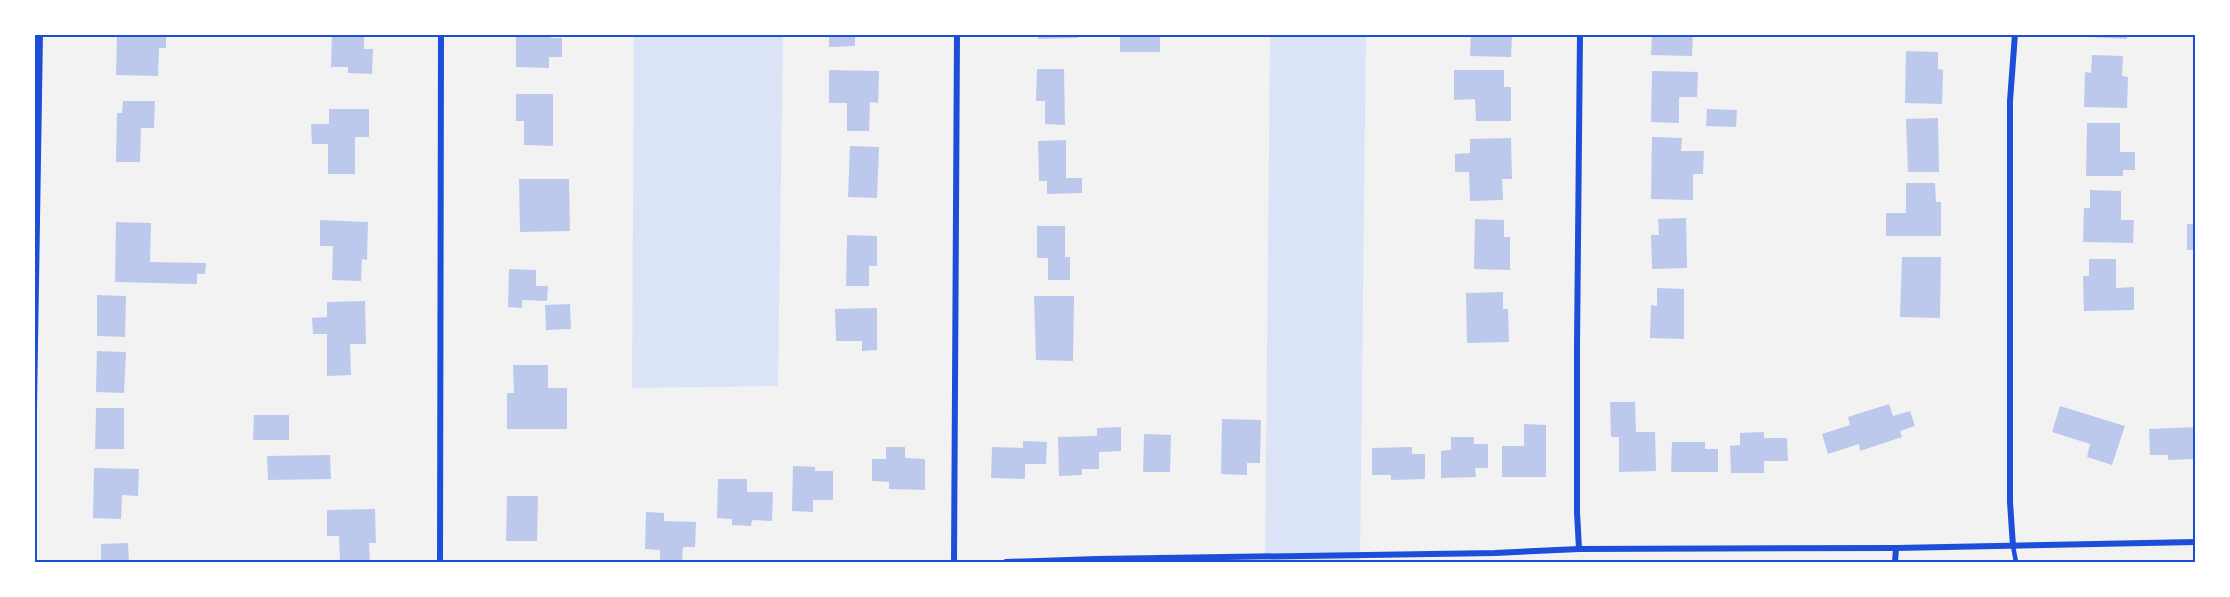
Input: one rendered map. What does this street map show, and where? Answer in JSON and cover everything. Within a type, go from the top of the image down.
[{"type":"street","points":[[34,406],[40,34]]},
{"type":"street","points":[[440,562],[441,34]]},
{"type":"street","points":[[954,562],[957,34]]},
{"type":"street","points":[[1579,549],[1577,476],[1580,34]]},
{"type":"street","points":[[2013,546],[2010,502],[2010,101],[2015,34]]},
{"type":"street","points":[[1006,562],[1495,553],[1579,549],[1896,548],[2196,542]]},
{"type":"street","points":[[1894,562],[1896,548]]},
{"type":"street","points":[[1494,562],[1495,553]]},
{"type":"lane","points":[[2013,546],[2016,562]]},
{"type":"shaded area","points":[[634,35],[783,35],[778,386],[632,388]]},
{"type":"shaded area","points":[[1270,35],[1366,35],[1360,562],[1265,562]]},
{"type":"building","points":[[117,34],[166,34],[166,48],[159,48],[158,76],[116,75]]},
{"type":"building","points":[[332,34],[364,34],[364,49],[373,49],[372,74],[348,73],[348,67],[331,67]]},
{"type":"building","points":[[516,34],[551,34],[551,38],[562,38],[562,57],[549,57],[549,68],[516,67]]},
{"type":"building","points":[[829,34],[855,34],[855,46],[829,47]]},
{"type":"building","points":[[1038,34],[1078,34],[1078,38],[1038,39]]},
{"type":"building","points":[[1120,34],[1160,34],[1160,52],[1120,52]]},
{"type":"building","points":[[1471,34],[1512,34],[1511,57],[1470,56]]},
{"type":"building","points":[[1652,34],[1693,34],[1692,56],[1651,55]]},
{"type":"building","points":[[2089,34],[2127,34],[2127,39],[2089,37]]},
{"type":"building","points":[[1906,51],[1938,52],[1938,69],[1943,70],[1942,104],[1905,103]]},
{"type":"building","points":[[2092,55],[2123,56],[2122,76],[2128,77],[2127,108],[2084,107],[2085,72],[2091,73]]},
{"type":"building","points":[[1037,69],[1064,69],[1065,125],[1045,124],[1045,101],[1036,101]]},
{"type":"building","points":[[829,70],[879,71],[878,103],[870,102],[869,131],[847,131],[847,103],[829,103]]},
{"type":"building","points":[[1454,70],[1504,70],[1504,87],[1511,87],[1511,121],[1476,121],[1475,99],[1454,100]]},
{"type":"building","points":[[1652,71],[1698,72],[1697,97],[1679,97],[1679,123],[1651,122]]},
{"type":"building","points":[[516,94],[553,94],[553,146],[524,145],[524,121],[516,121]]},
{"type":"building","points":[[123,101],[155,101],[154,128],[141,128],[140,162],[116,162],[117,113],[122,113]]},
{"type":"building","points":[[329,109],[369,109],[369,137],[355,137],[355,174],[328,174],[328,144],[312,144],[311,124],[329,124]]},
{"type":"building","points":[[1707,109],[1737,110],[1736,127],[1706,126]]},
{"type":"building","points":[[1938,118],[1939,172],[1908,172],[1906,119]]},
{"type":"building","points":[[2087,123],[2120,123],[2120,152],[2135,152],[2135,170],[2123,170],[2123,176],[2086,176]]},
{"type":"building","points":[[1652,137],[1682,138],[1681,151],[1704,151],[1703,174],[1693,174],[1693,200],[1651,199]]},
{"type":"building","points":[[1511,138],[1512,179],[1502,179],[1503,200],[1470,201],[1469,172],[1455,172],[1455,154],[1470,153],[1470,139]]},
{"type":"building","points":[[1066,140],[1066,178],[1082,178],[1082,193],[1047,194],[1047,181],[1039,181],[1038,141]]},
{"type":"building","points":[[850,146],[879,147],[877,198],[848,197]]},
{"type":"building","points":[[519,179],[569,179],[570,231],[520,232]]},
{"type":"building","points":[[1906,183],[1935,183],[1936,202],[1941,202],[1941,236],[1886,236],[1886,213],[1906,213]]},
{"type":"building","points":[[2090,190],[2121,191],[2121,220],[2134,220],[2133,243],[2083,242],[2084,208],[2090,208]]},
{"type":"building","points":[[1686,218],[1687,268],[1652,269],[1651,235],[1659,235],[1658,219]]},
{"type":"building","points":[[1475,219],[1504,220],[1504,237],[1510,237],[1510,270],[1474,269]]},
{"type":"building","points":[[320,220],[368,222],[367,260],[362,259],[361,281],[332,280],[333,246],[320,246]]},
{"type":"building","points":[[116,222],[151,223],[150,262],[206,263],[205,274],[197,274],[197,284],[115,282]]},
{"type":"building","points":[[2187,224],[2196,224],[2196,250],[2187,250]]},
{"type":"building","points":[[1037,226],[1065,226],[1065,257],[1070,257],[1070,280],[1048,280],[1048,258],[1037,258]]},
{"type":"building","points":[[847,235],[877,236],[877,266],[869,266],[869,286],[846,286]]},
{"type":"building","points":[[1902,257],[1941,257],[1940,318],[1900,317]]},
{"type":"building","points":[[2089,259],[2116,259],[2116,288],[2134,287],[2134,310],[2084,311],[2083,276],[2089,276]]},
{"type":"building","points":[[509,269],[536,270],[536,286],[548,286],[547,301],[522,300],[522,308],[508,307]]},
{"type":"building","points":[[1657,288],[1684,289],[1684,339],[1650,338],[1651,305],[1657,306]]},
{"type":"building","points":[[1503,292],[1503,309],[1508,309],[1509,342],[1467,343],[1466,293]]},
{"type":"building","points":[[97,295],[126,296],[125,337],[97,336]]},
{"type":"building","points":[[1034,296],[1074,296],[1073,361],[1036,360]]},
{"type":"building","points":[[365,301],[366,344],[350,344],[351,375],[327,376],[327,334],[313,334],[312,318],[327,317],[327,302]]},
{"type":"building","points":[[570,304],[571,329],[546,330],[545,305]]},
{"type":"building","points":[[877,308],[877,350],[862,351],[862,341],[836,341],[835,309]]},
{"type":"building","points":[[97,351],[126,352],[124,393],[96,392]]},
{"type":"building","points":[[513,365],[548,365],[548,388],[567,388],[567,429],[507,429],[507,393],[514,393]]},
{"type":"building","points":[[1610,402],[1635,402],[1636,432],[1655,432],[1656,471],[1619,472],[1619,437],[1611,437]]},
{"type":"building","points":[[1889,404],[1893,416],[1910,411],[1915,426],[1900,431],[1902,437],[1860,451],[1859,444],[1828,454],[1822,434],[1850,425],[1848,417]]},
{"type":"building","points":[[2060,406],[2125,426],[2112,465],[2087,457],[2090,444],[2052,432]]},
{"type":"building","points":[[96,408],[124,408],[124,449],[95,449]]},
{"type":"building","points":[[254,415],[289,415],[289,440],[253,440]]},
{"type":"building","points":[[1222,419],[1261,420],[1260,463],[1247,463],[1247,475],[1221,474]]},
{"type":"building","points":[[1524,424],[1546,425],[1546,477],[1502,477],[1502,446],[1524,446]]},
{"type":"building","points":[[1121,427],[1121,451],[1099,452],[1099,469],[1082,469],[1082,475],[1059,476],[1058,437],[1097,436],[1097,428]]},
{"type":"building","points":[[2196,427],[2196,459],[2168,460],[2168,455],[2150,455],[2149,429]]},
{"type":"building","points":[[1764,432],[1764,438],[1787,438],[1788,461],[1764,461],[1764,473],[1731,473],[1730,446],[1740,445],[1740,433]]},
{"type":"building","points":[[1144,434],[1171,435],[1170,472],[1143,472]]},
{"type":"building","points":[[1451,437],[1474,437],[1474,444],[1488,444],[1488,468],[1475,468],[1476,477],[1441,478],[1441,451],[1451,450]]},
{"type":"building","points":[[1023,441],[1047,442],[1046,464],[1025,464],[1025,479],[991,478],[992,447],[1023,448]]},
{"type":"building","points":[[1672,442],[1705,442],[1705,449],[1718,449],[1718,472],[1671,472]]},
{"type":"building","points":[[886,447],[905,447],[905,458],[925,459],[925,490],[889,489],[889,482],[872,481],[872,459],[886,459]]},
{"type":"building","points":[[1412,447],[1412,454],[1425,454],[1425,479],[1391,480],[1391,475],[1372,475],[1372,448]]},
{"type":"building","points":[[330,455],[331,479],[268,480],[267,456]]},
{"type":"building","points":[[793,466],[815,467],[815,471],[833,471],[833,500],[813,500],[813,512],[792,511]]},
{"type":"building","points":[[94,468],[139,469],[138,496],[122,495],[121,519],[93,518]]},
{"type":"building","points":[[718,479],[747,479],[747,492],[773,492],[772,521],[752,520],[751,526],[732,525],[732,519],[717,518]]},
{"type":"building","points":[[507,496],[538,496],[537,541],[506,541]]},
{"type":"building","points":[[375,509],[376,543],[369,543],[370,562],[340,562],[339,536],[327,536],[327,510]]},
{"type":"building","points":[[646,512],[664,513],[664,521],[696,522],[695,547],[683,547],[682,562],[660,562],[660,550],[645,549]]},
{"type":"building","points":[[128,543],[129,562],[101,562],[101,544]]}]
